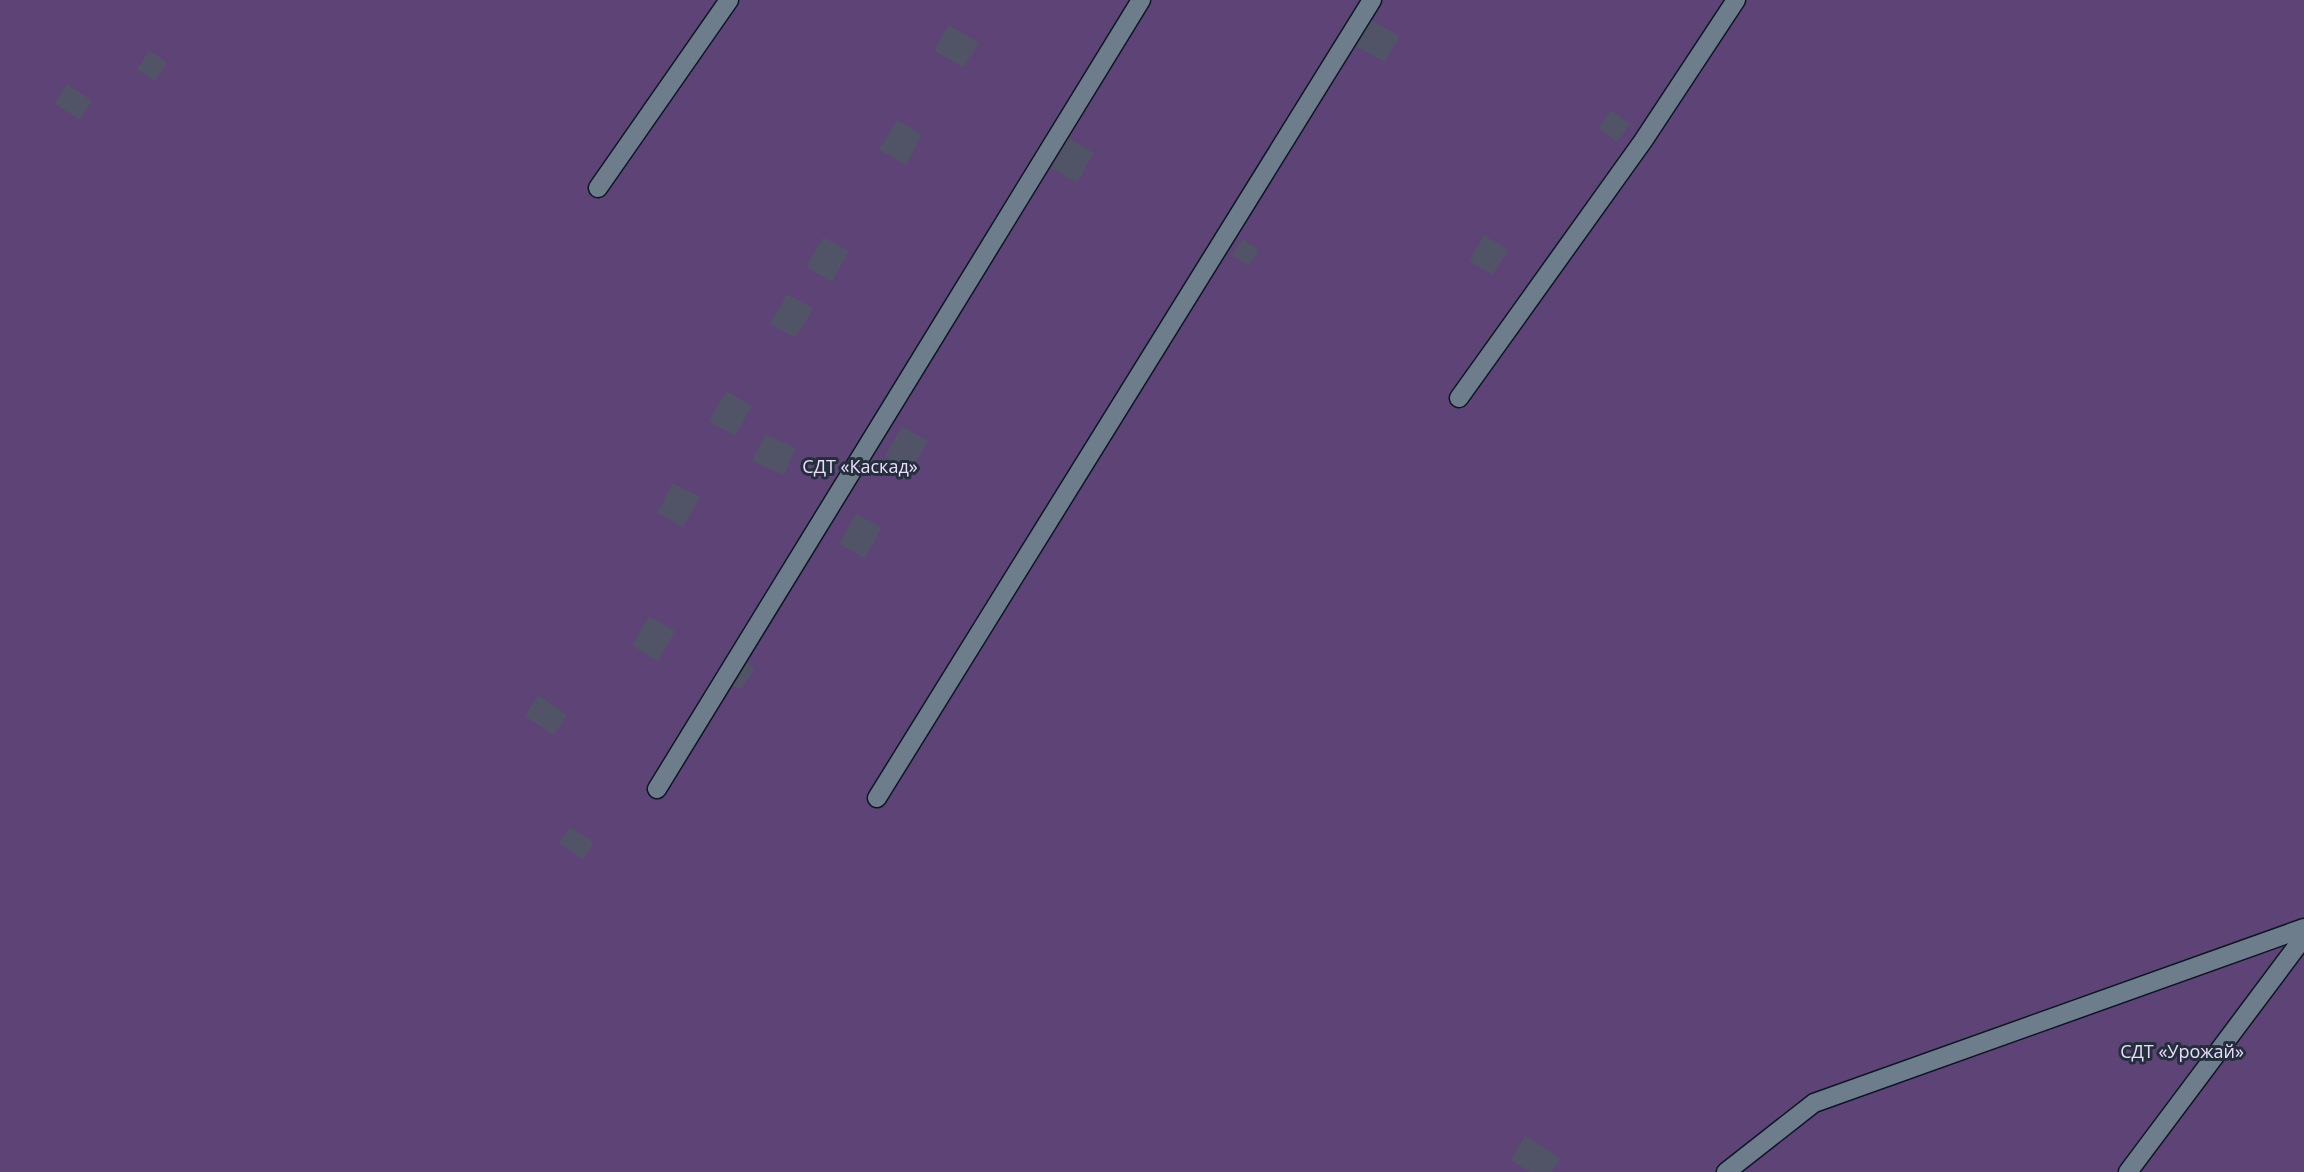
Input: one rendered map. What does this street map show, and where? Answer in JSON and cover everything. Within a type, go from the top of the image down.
[{"type":"lane","points":[[598,188],[729,0]]},
{"type":"lane","points":[[657,789],[1141,0]]},
{"type":"lane","points":[[877,798],[1372,0]]},
{"type":"lane","points":[[1459,398],[1643,141],[1735,0]]},
{"type":"lane","points":[[1726,1172],[1814,1103],[2304,928]]},
{"type":"lane","points":[[2128,1172],[2304,937]]},
{"type":"green space","points":[[0,0],[2304,0],[2304,1172],[0,1172]]},
{"type":"building","points":[[1370,19],[1400,36],[1385,62],[1355,46]]},
{"type":"building","points":[[949,25],[979,43],[963,68],[934,50]]},
{"type":"building","points":[[149,51],[167,62],[155,81],[137,70]]},
{"type":"building","points":[[67,84],[92,101],[80,120],[54,103]]},
{"type":"building","points":[[1611,110],[1630,124],[1617,142],[1598,128]]},
{"type":"building","points":[[897,120],[922,135],[906,165],[879,150]]},
{"type":"building","points":[[1068,138],[1094,153],[1077,183],[1051,168]]},
{"type":"building","points":[[1484,235],[1508,250],[1492,275],[1469,261]]},
{"type":"building","points":[[823,237],[849,251],[832,282],[806,267]]},
{"type":"building","points":[[1242,239],[1259,250],[1249,266],[1232,255]]},
{"type":"building","points":[[787,294],[813,308],[796,338],[770,324]]},
{"type":"building","points":[[726,391],[752,406],[735,436],[709,421]]},
{"type":"building","points":[[902,426],[928,441],[911,471],[885,456]]},
{"type":"building","points":[[765,434],[796,448],[784,475],[752,461]]},
{"type":"building","points":[[673,483],[700,497],[683,527],[657,513]]},
{"type":"building","points":[[856,514],[882,528],[865,558],[839,544]]},
{"type":"building","points":[[649,616],[675,631],[658,661],[632,646]]},
{"type":"building","points":[[742,660],[755,669],[740,690],[727,682]]},
{"type":"building","points":[[538,695],[567,715],[554,735],[525,716]]},
{"type":"building","points":[[570,827],[594,843],[583,859],[559,843]]},
{"type":"building","points":[[1525,1136],[1561,1158],[1552,1172],[1530,1172],[1511,1160]]},
{"type":"park label","name":"СДТ «Каскад»","points":[[860,466]]},
{"type":"park label","name":"СДТ «Урожай»","points":[[2182,1051]]}]
